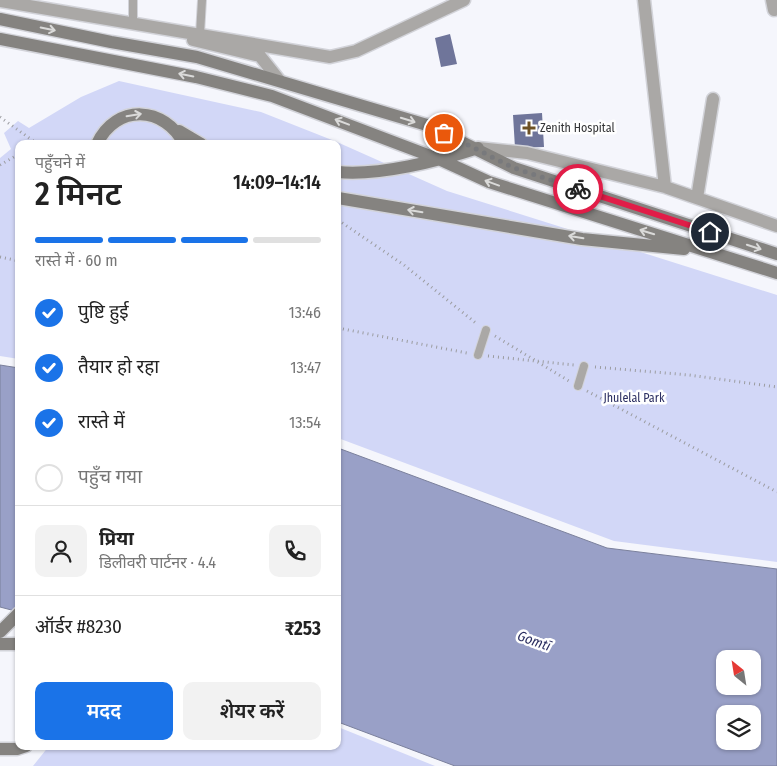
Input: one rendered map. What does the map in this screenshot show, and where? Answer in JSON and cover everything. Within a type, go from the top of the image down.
[{"type":"street","points":[[0,1],[330,57],[356,51],[464,0]]},
{"type":"street","points":[[644,0],[665,187]]},
{"type":"street","points":[[0,18],[111,42],[198,56],[427,125],[478,148],[514,168],[777,254]]},
{"type":"street","points":[[135,24],[260,56],[278,80]]},
{"type":"street","points":[[0,39],[196,77],[272,96],[441,160],[489,182],[777,272]]},
{"type":"street","points":[[697,198],[713,99]]},
{"type":"street","points":[[100,140],[107,128],[115,122],[134,114],[155,116],[195,140]]},
{"type":"street","points":[[173,126],[182,140]]},
{"type":"street","points":[[341,172],[370,171],[441,160],[478,148],[527,153],[665,187],[777,226]]},
{"type":"street","points":[[341,198],[582,238],[711,252]]},
{"type":"street","points":[[0,632],[15,617]]},
{"type":"street","points":[[0,644],[15,644]]},
{"type":"street","points":[[0,749],[15,749]]},
{"type":"lane","points":[[133,0],[135,24]]},
{"type":"lane","points":[[200,34],[202,0]]},
{"type":"lane","points":[[478,354],[486,330]]},
{"type":"lane","points":[[578,386],[584,366]]},
{"type":"path","points":[[0,117],[31,140]]},
{"type":"path","points":[[0,166],[15,157]]},
{"type":"path","points":[[341,222],[404,265],[486,330],[536,362],[731,470],[777,492]]},
{"type":"path","points":[[0,257],[15,260]]},
{"type":"path","points":[[341,329],[478,354],[536,362],[689,375],[777,386]]},
{"type":"green space","name":"Jhulelal Park","points":[[119,81],[261,112],[332,140],[15,140],[15,358],[0,356],[0,158],[11,149],[4,133],[18,121],[29,128],[81,97]]},
{"type":"green space","name":"Jhulelal Park","points":[[341,144],[447,191],[777,295],[777,562],[614,541],[341,439]]},
{"type":"green space","points":[[341,728],[435,766],[33,766],[46,750],[341,750]]},
{"type":"water","points":[[0,365],[15,367],[15,611],[0,607]]},
{"type":"water","name":"Gomtī","points":[[341,449],[607,548],[777,569],[777,766],[455,766],[341,723]]},
{"type":"building","points":[[450,34],[457,64],[441,67],[435,38]]},
{"type":"building","points":[[542,113],[544,147],[515,148],[513,115]]},
{"type":"way so far","points":[[444,133],[478,148],[514,168],[578,189]]},
{"type":"place","name":"Zenith Hospital","points":[[529,128]]},
{"type":"route","points":[[578,189],[710,232]]}]
